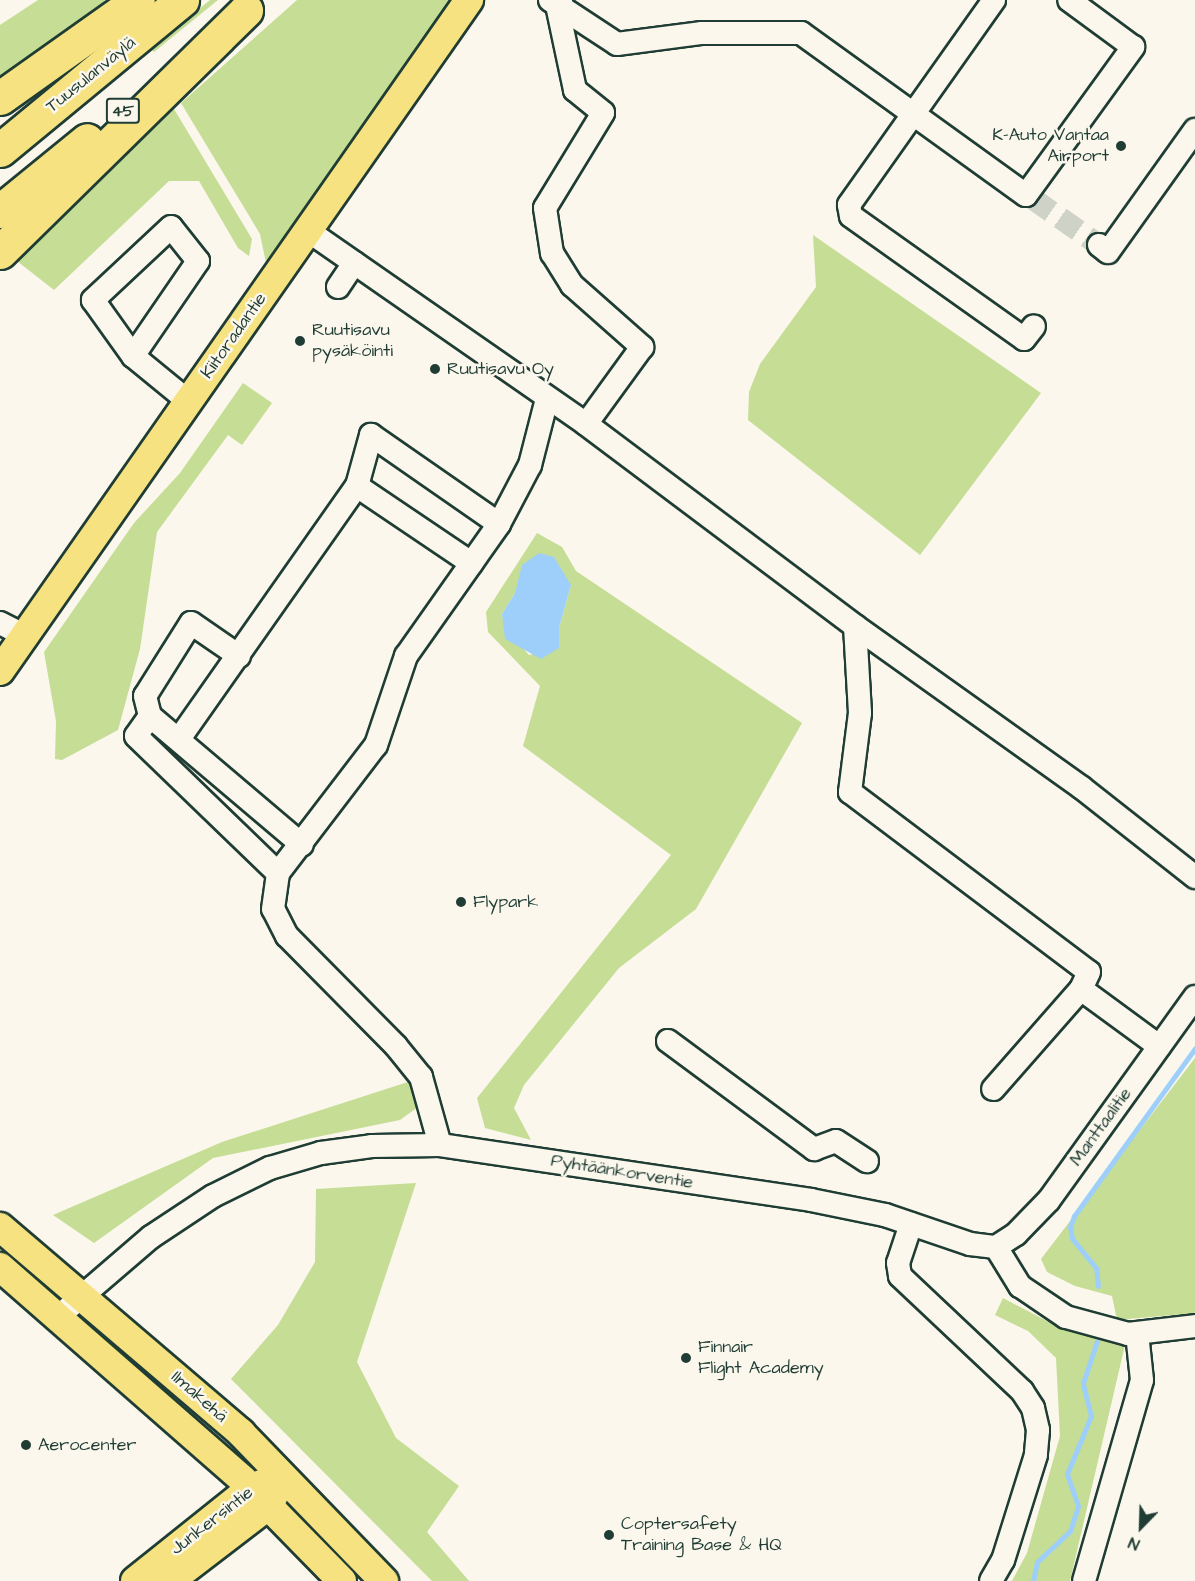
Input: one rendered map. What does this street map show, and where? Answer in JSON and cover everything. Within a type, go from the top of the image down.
[{"type":"highway","points":[[0,98],[138,0]]},
{"type":"highway","name":"Tuusulanväylä","points":[[0,150],[182,0]]},
{"type":"highway","points":[[0,252],[252,5]]},
{"type":"highway","name":"45","points":[[0,211],[252,5]]},
{"type":"main road","name":"Kiitoradantie","points":[[0,671],[12,629],[188,401],[469,0]]},
{"type":"main road","name":"Ilmakehä","points":[[0,1227],[241,1433],[384,1581]]},
{"type":"main road","name":"Ilmakehä","points":[[0,1267],[59,1316],[96,1354],[260,1497],[342,1581]]},
{"type":"main road","name":"Junkersintie","points":[[170,1581],[282,1476]]},
{"type":"main road","name":"Junkersintie","points":[[135,1581],[260,1497]]},
{"type":"street","points":[[994,0],[851,198],[851,216],[1024,339],[1034,326]]},
{"type":"street","points":[[556,2],[617,44],[702,33],[801,33],[1030,197],[1133,47],[1069,0]]},
{"type":"street","points":[[556,2],[575,90],[603,113],[545,208],[552,254],[572,285],[642,347],[586,424]]},
{"type":"street","points":[[1099,245],[1108,252],[1195,130]]},
{"type":"street","points":[[133,356],[198,261],[171,226],[93,300],[133,356],[188,401]]},
{"type":"street","points":[[307,230],[586,424],[855,626],[1082,788],[1195,876]]},
{"type":"street","points":[[338,287],[354,263]]},
{"type":"street","points":[[440,1145],[421,1077],[396,1046],[287,936],[273,909],[278,873],[302,845],[376,745],[406,656],[498,524],[530,465],[547,399]]},
{"type":"street","points":[[180,739],[357,486],[370,435],[498,524]]},
{"type":"street","points":[[357,486],[471,563]]},
{"type":"street","points":[[239,656],[191,623],[145,696],[150,716],[180,739],[302,845]]},
{"type":"street","points":[[855,626],[860,713],[850,792],[1089,972],[1081,989],[993,1089]]},
{"type":"street","points":[[150,716],[136,736],[278,873]]},
{"type":"street","points":[[1081,989],[1159,1046]]},
{"type":"street","name":"Manttaalitie","points":[[996,1247],[1016,1234],[1049,1200],[1159,1046],[1193,1004]]},
{"type":"street","points":[[668,1041],[813,1149],[836,1141],[867,1161]]},
{"type":"street","name":"Pyhtäänkorventie","points":[[59,1316],[81,1294],[151,1237],[213,1196],[270,1168],[351,1149],[440,1145],[812,1200],[911,1224],[970,1244],[996,1247]]},
{"type":"street","points":[[911,1224],[898,1263],[900,1276],[915,1294],[1022,1391],[1033,1408],[1038,1430],[1036,1455],[1003,1560],[991,1581]]},
{"type":"street","points":[[996,1247],[1020,1286],[1046,1305],[1091,1326],[1137,1333],[1195,1326]]},
{"type":"street","points":[[1084,1581],[1142,1380],[1137,1333]]},
{"type":"green space","points":[[38,0],[104,0],[107,5],[0,84],[0,25]]},
{"type":"green space","points":[[210,0],[218,0],[154,52],[151,49]]},
{"type":"green space","points":[[297,0],[451,0],[266,263],[260,234],[181,103]]},
{"type":"green space","points":[[174,109],[252,239],[249,256],[238,248],[199,181],[169,181],[54,290],[17,261]]},
{"type":"green space","points":[[813,235],[1041,393],[920,555],[748,420],[749,392],[760,364],[816,287]]},
{"type":"green space","points":[[243,383],[272,403],[242,445],[228,435],[157,532],[140,649],[118,730],[62,760],[55,759],[56,721],[44,652],[134,523],[180,473]]},
{"type":"green space","points":[[537,533],[562,547],[576,571],[802,723],[696,909],[619,968],[524,1085],[514,1108],[531,1140],[485,1128],[477,1098],[671,855],[523,746],[540,686],[488,632],[486,612]],"holes":[[[571,585],[559,628],[559,648],[529,655],[521,646],[509,641],[502,614],[515,593]]]},
{"type":"green space","points":[[1195,1058],[1195,1313],[1117,1320],[1112,1296],[1075,1286],[1047,1272],[1041,1259]]},
{"type":"green space","points":[[414,1080],[418,1107],[400,1120],[213,1158],[94,1243],[53,1215],[222,1142]]},
{"type":"green space","points":[[416,1183],[357,1362],[396,1438],[459,1486],[427,1532],[469,1581],[432,1581],[231,1379],[278,1325],[315,1262],[316,1189]]},
{"type":"green space","points":[[1003,1298],[1062,1329],[1125,1345],[1070,1581],[1012,1581],[1027,1553],[1060,1436],[1056,1358],[1028,1331],[995,1315]]},
{"type":"water","points":[[539,553],[554,557],[571,585],[559,628],[559,648],[541,659],[505,639],[502,614],[515,593],[522,565]]},
{"type":"waterway","points":[[1098,1286],[1096,1268],[1072,1238],[1070,1227],[1074,1216],[1195,1048]]},
{"type":"waterway","points":[[1033,1581],[1037,1562],[1070,1531],[1078,1506],[1067,1474],[1091,1416],[1083,1383],[1097,1341]]},
{"type":"tunnel","points":[[1033,199],[1099,245]]},
{"type":"place","name":"K-Auto Vantaa Airport","points":[[1121,146]]},
{"type":"place","name":"Ruutisavu pysäköinti","points":[[300,341]]},
{"type":"place","name":"Ruutisavu Oy","points":[[435,369]]},
{"type":"place","name":"Flypark","points":[[461,902]]},
{"type":"place","name":"Finnair Flight Academy","points":[[686,1358]]},
{"type":"place","name":"Aerocenter","points":[[26,1445]]},
{"type":"place","name":"Coptersafety Training Base & HQ","points":[[609,1535]]}]
